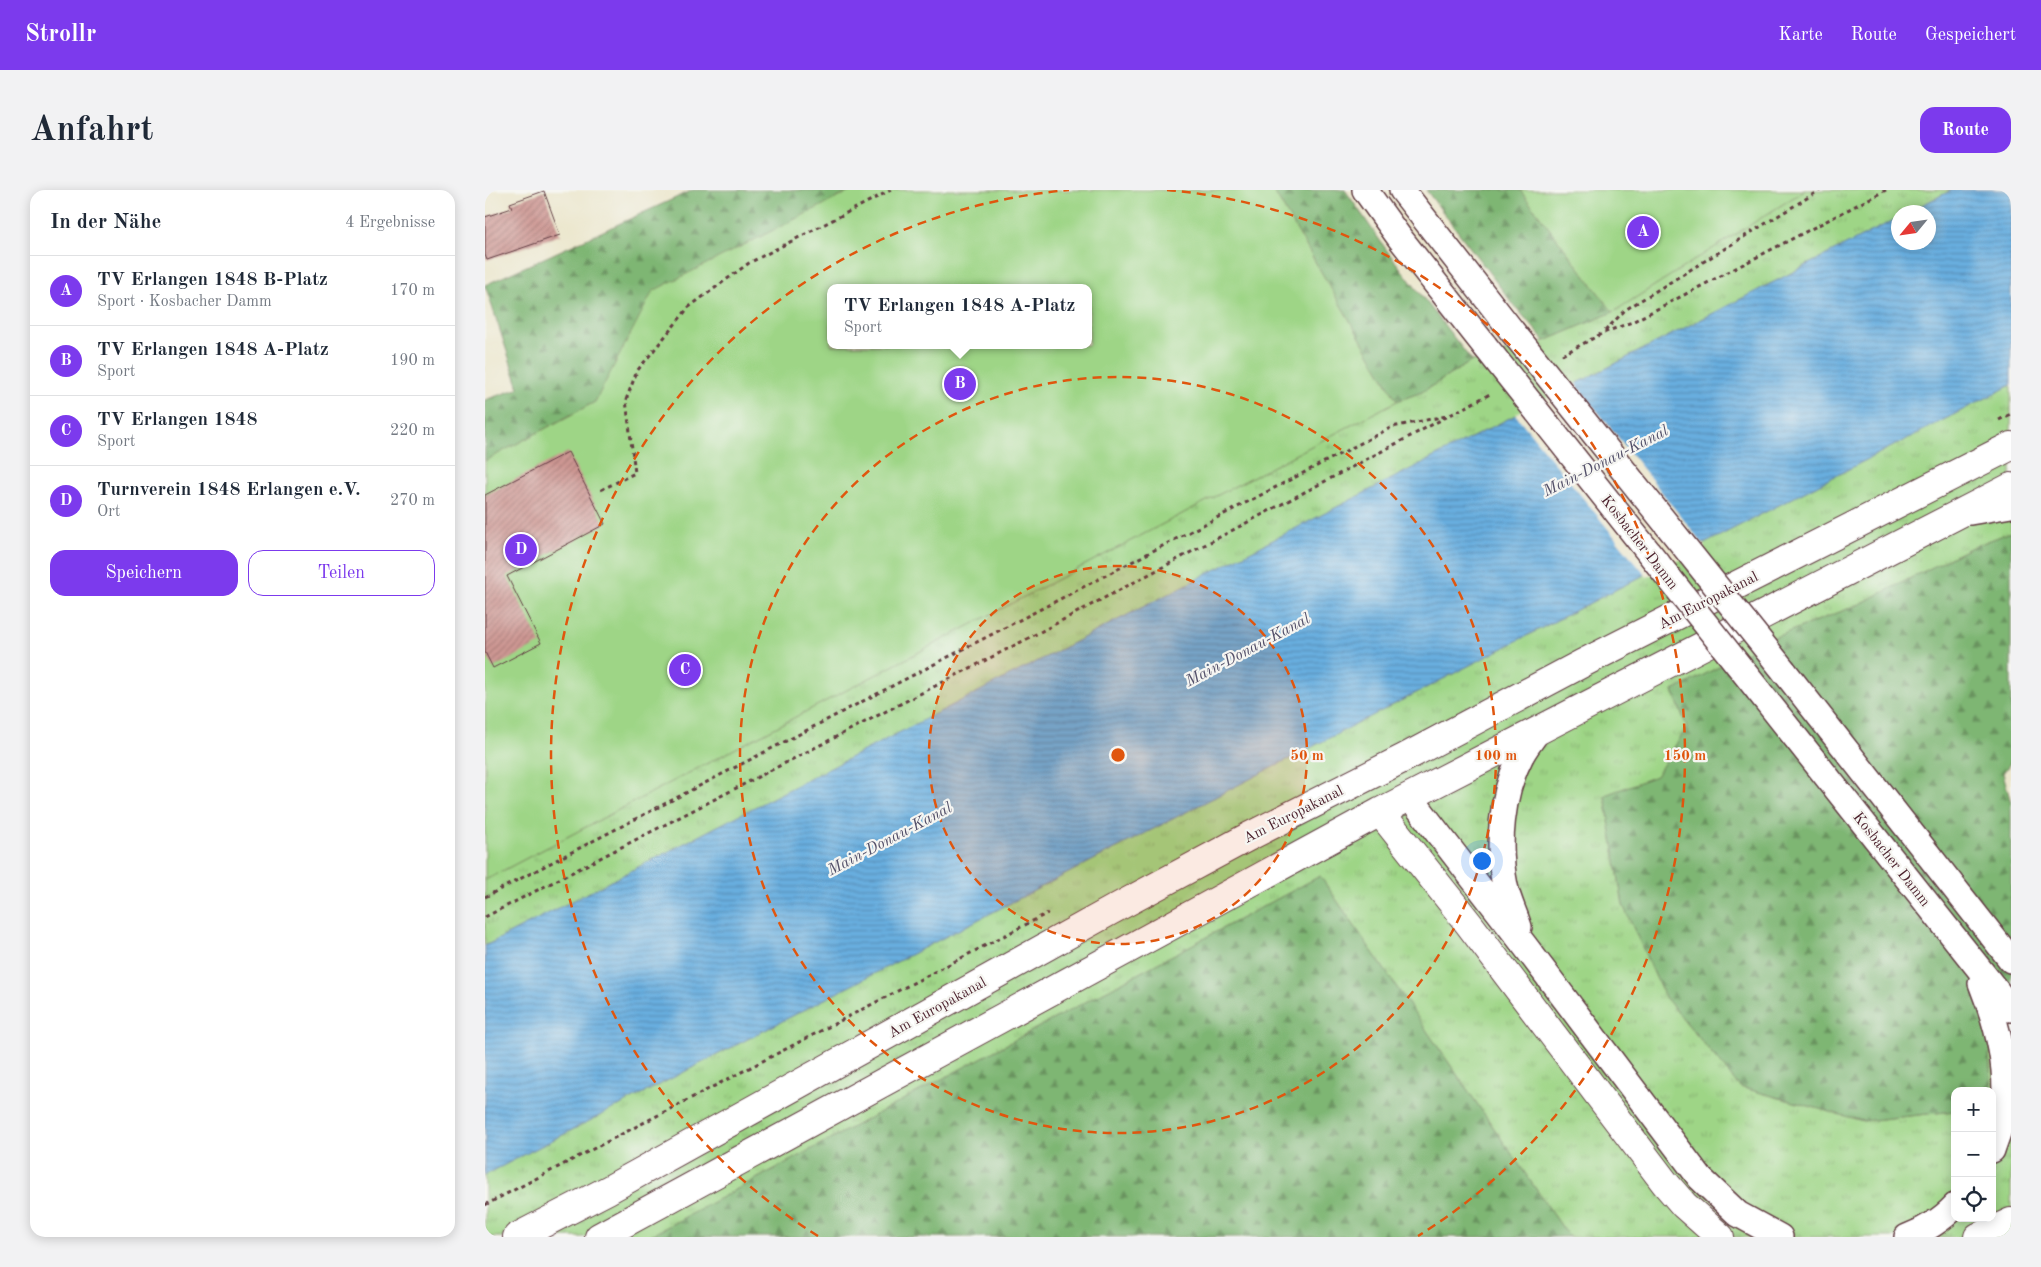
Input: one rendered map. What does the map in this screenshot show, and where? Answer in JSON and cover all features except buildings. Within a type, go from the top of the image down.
[{"type":"main road","name":"Am Europakanal","points":[[517,1237],[608,1190],[1114,909],[1248,837],[1406,757],[1591,659],[2011,446]]},
{"type":"main road","points":[[599,1237],[1393,800],[1537,732],[2011,487]]},
{"type":"main road","points":[[1406,757],[1393,800],[1469,924],[1665,1183],[1685,1205],[1720,1237]]},
{"type":"main road","name":"Am Europakanal","points":[[1360,780],[1393,800]]},
{"type":"main road","points":[[1978,1237],[2011,1222]]},
{"type":"street","name":"Kosbacher Damm","points":[[1365,190],[1399,237],[2011,1009]]},
{"type":"street","name":"Kosbacher Damm","points":[[1402,190],[2011,960]]},
{"type":"street","points":[[1960,513],[2011,505]]},
{"type":"street","points":[[1525,946],[1505,887],[1502,824],[1507,796],[1520,758],[1537,732]]},
{"type":"street","points":[[1393,800],[1525,946],[1700,1178],[1739,1214],[1780,1237]]},
{"type":"street","points":[[1973,962],[1993,1013],[2002,1050],[2006,1090],[2002,1119],[1996,1138]]},
{"type":"street","points":[[1907,1237],[1916,1234],[1951,1210]]},
{"type":"path","points":[[601,490],[635,472],[626,400],[637,372],[689,307],[749,263],[891,190]]},
{"type":"path","points":[[1820,190],[1625,310],[1603,333],[1632,322],[1886,190]]},
{"type":"path","points":[[485,897],[1393,427],[1451,415],[1023,640],[485,917]]},
{"type":"green space","points":[[693,190],[853,190],[654,291],[595,402],[485,461],[485,400],[519,388],[485,285]]},
{"type":"green space","points":[[853,190],[1273,190],[1397,401],[485,880],[485,461],[595,402],[653,291]]},
{"type":"green space","points":[[1273,190],[1345,190],[1388,252],[1472,361],[1422,392],[1397,401]]},
{"type":"green space","points":[[1426,190],[1520,190],[1613,312],[1545,341],[1513,304]]},
{"type":"green space","points":[[1520,190],[1805,190],[1613,312]]},
{"type":"green space","points":[[1805,190],[1952,190],[1922,205],[1891,205],[1891,222],[485,946],[485,880],[1397,401],[1422,392],[1472,361],[1545,341],[1613,312]]},
{"type":"green space","points":[[2011,385],[2011,532],[1970,548],[1858,605],[1778,636],[1673,691],[1687,727],[1656,777],[1605,796],[1623,905],[1665,997],[1740,1087],[1863,1121],[1951,1111],[1951,1222],[1996,1222],[1996,1087],[1992,1087],[1989,1054],[2011,1035],[2011,1237],[1569,1237],[1320,876],[648,1237],[485,1237],[485,1175]]},
{"type":"green space","points":[[2011,532],[2011,762],[2003,773],[2011,803],[2011,1035],[1989,1054],[1992,1087],[1951,1087],[1951,1111],[1863,1121],[1740,1087],[1665,997],[1623,905],[1605,795],[1656,776],[1687,727],[1673,691],[1778,636],[1858,605],[1970,548]]},
{"type":"green space","points":[[1320,876],[1569,1237],[648,1237]]},
{"type":"water","name":"Main-Donau-Kanal","points":[[1952,190],[2011,190],[2011,385],[485,1175],[485,946],[1891,222],[1891,250],[1936,250],[1936,205],[1922,205]]},
{"type":"pier","points":[[1575,383],[1705,547],[1647,577],[1515,414]]},
{"type":"place","name":"TV Erlangen 1848 B-Platz","points":[[1643,232]]},
{"type":"place","name":"TV Erlangen 1848 A-Platz","points":[[960,384]]},
{"type":"place","name":"Turnverein 1848 Erlangen e.V.","points":[[521,550]]},
{"type":"place","name":"TV Erlangen 1848","points":[[685,670]]}]
